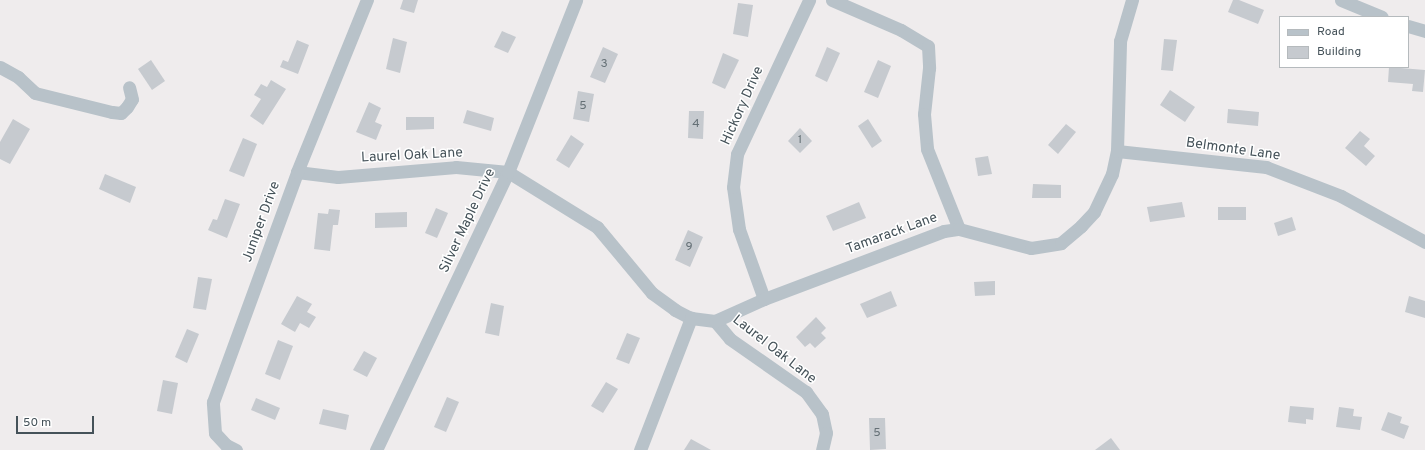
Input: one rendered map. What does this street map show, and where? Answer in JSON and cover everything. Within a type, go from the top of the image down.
[{"type":"street","name":"Juniper Drive","points":[[236,450],[226,445],[215,433],[213,402],[297,172],[367,0]]},
{"type":"street","name":"Silver Maple Drive","points":[[376,450],[508,172],[576,0]]},
{"type":"street","name":"Hickory Drive","points":[[764,299],[739,229],[733,186],[737,154],[809,0]]},
{"type":"street","points":[[832,0],[913,35],[928,46],[929,68],[924,114],[927,149],[959,229]]},
{"type":"street","name":"Tamarack Lane","points":[[715,321],[764,299],[917,240],[959,229],[1031,248],[1061,243],[1094,212],[1112,174],[1117,150],[1120,41],[1132,0]]},
{"type":"street","points":[[1341,0],[1380,16]]},
{"type":"street","points":[[1409,26],[1425,31]]},
{"type":"street","points":[[0,67],[18,78],[35,93],[112,112],[121,113],[127,107],[132,99],[129,87]]},
{"type":"street","name":"Belmonte Lane","points":[[1117,150],[1266,168],[1341,196],[1425,242]]},
{"type":"street","name":"Laurel Oak Lane","points":[[297,172],[338,177],[456,167],[508,172],[597,227],[652,293],[675,310],[691,318]]},
{"type":"street","points":[[640,450],[691,318],[715,321]]},
{"type":"street","name":"Laurel Oak Lane","points":[[715,321],[730,339],[806,392],[822,414],[826,433],[822,450]]},
{"type":"building","points":[[403,0],[418,0],[414,13],[400,9]]},
{"type":"building","points":[[1233,0],[1239,0],[1264,10],[1258,24],[1228,12]]},
{"type":"building","points":[[738,3],[753,5],[748,37],[733,34]]},
{"type":"building","points":[[502,31],[516,37],[508,53],[494,47]]},
{"type":"building","points":[[393,38],[407,42],[400,73],[386,69]]},
{"type":"building","points":[[1164,39],[1177,40],[1173,71],[1161,70]]},
{"type":"building","points":[[297,40],[309,45],[298,74],[280,67],[283,60],[288,62]]},
{"type":"building","points":[[603,47],[618,54],[605,83],[590,77]]},
{"type":"building","points":[[827,47],[840,53],[827,82],[815,76]]},
{"type":"building","points":[[723,53],[739,60],[725,89],[712,83]]},
{"type":"building","points":[[151,60],[165,81],[152,90],[138,69]]},
{"type":"building","points":[[878,60],[891,66],[878,98],[864,92]]},
{"type":"building","points":[[1389,68],[1425,70],[1423,92],[1412,91],[1413,84],[1388,82]]},
{"type":"building","points":[[271,80],[286,89],[263,125],[250,116],[261,99],[254,95],[261,84],[267,87]]},
{"type":"building","points":[[1170,90],[1195,107],[1185,122],[1160,105]]},
{"type":"building","points":[[578,91],[594,94],[589,122],[573,119]]},
{"type":"building","points":[[369,102],[381,108],[375,122],[382,125],[376,140],[356,132]]},
{"type":"building","points":[[1228,109],[1259,112],[1258,126],[1227,123]]},
{"type":"building","points":[[467,110],[494,118],[491,131],[463,123]]},
{"type":"building","points":[[689,111],[704,111],[703,139],[688,138]]},
{"type":"building","points":[[406,117],[434,117],[434,129],[406,130]]},
{"type":"building","points":[[13,119],[30,129],[10,164],[0,159],[0,142]]},
{"type":"building","points":[[868,119],[882,141],[872,148],[858,126]]},
{"type":"building","points":[[1066,124],[1076,132],[1058,154],[1048,145]]},
{"type":"building","points":[[800,128],[812,141],[800,153],[788,141]]},
{"type":"building","points":[[1360,131],[1370,139],[1364,146],[1375,156],[1366,166],[1345,148]]},
{"type":"building","points":[[571,135],[584,144],[569,168],[556,160]]},
{"type":"building","points":[[243,138],[257,144],[244,177],[229,171]]},
{"type":"building","points":[[988,156],[992,174],[978,176],[975,158]]},
{"type":"building","points":[[105,174],[136,187],[130,203],[99,189]]},
{"type":"building","points":[[1033,184],[1061,185],[1061,198],[1032,198]]},
{"type":"building","points":[[225,199],[240,204],[227,238],[208,230],[213,219],[217,220]]},
{"type":"building","points":[[859,202],[866,218],[833,231],[826,216]]},
{"type":"building","points":[[1182,202],[1185,217],[1150,222],[1147,207]]},
{"type":"building","points":[[1218,207],[1246,207],[1246,220],[1218,220]]},
{"type":"building","points":[[436,208],[448,213],[437,238],[425,233]]},
{"type":"building","points":[[329,209],[340,210],[338,225],[333,225],[330,251],[314,249],[318,213],[328,214]]},
{"type":"building","points":[[407,212],[407,227],[375,228],[375,213]]},
{"type":"building","points":[[1292,217],[1296,230],[1278,236],[1274,223]]},
{"type":"building","points":[[688,230],[703,237],[690,267],[675,260]]},
{"type":"building","points":[[198,277],[212,279],[206,310],[193,308]]},
{"type":"building","points":[[995,281],[995,295],[975,296],[974,282]]},
{"type":"building","points":[[891,291],[897,306],[867,318],[860,304]]},
{"type":"building","points":[[297,296],[312,304],[307,312],[316,317],[309,328],[300,323],[295,332],[281,324]]},
{"type":"building","points":[[1409,296],[1425,301],[1425,318],[1405,312]]},
{"type":"building","points":[[491,303],[504,306],[499,336],[485,333]]},
{"type":"building","points":[[816,317],[826,328],[821,333],[826,338],[815,348],[810,343],[805,347],[796,337]]},
{"type":"building","points":[[187,329],[199,334],[187,363],[175,357]]},
{"type":"building","points":[[627,333],[640,338],[629,364],[616,359]]},
{"type":"building","points":[[278,340],[293,346],[280,380],[265,374]]},
{"type":"building","points":[[364,351],[377,358],[367,377],[353,370]]},
{"type":"building","points":[[163,380],[178,383],[172,414],[157,411]]},
{"type":"building","points":[[606,382],[618,389],[603,413],[591,406]]},
{"type":"building","points":[[447,397],[459,402],[446,432],[434,427]]},
{"type":"building","points":[[256,398],[280,408],[275,420],[251,410]]},
{"type":"building","points":[[1290,406],[1314,408],[1313,420],[1306,419],[1306,424],[1288,422]]},
{"type":"building","points":[[1339,407],[1354,409],[1353,416],[1362,417],[1360,430],[1336,427]]},
{"type":"building","points":[[323,409],[349,415],[346,430],[319,424]]},
{"type":"building","points":[[1388,412],[1402,417],[1400,423],[1409,426],[1404,439],[1381,430]]},
{"type":"building","points":[[869,418],[885,418],[886,449],[870,450]]},
{"type":"building","points":[[1111,438],[1120,450],[1095,450]]},
{"type":"building","points":[[691,439],[711,450],[684,450]]}]
